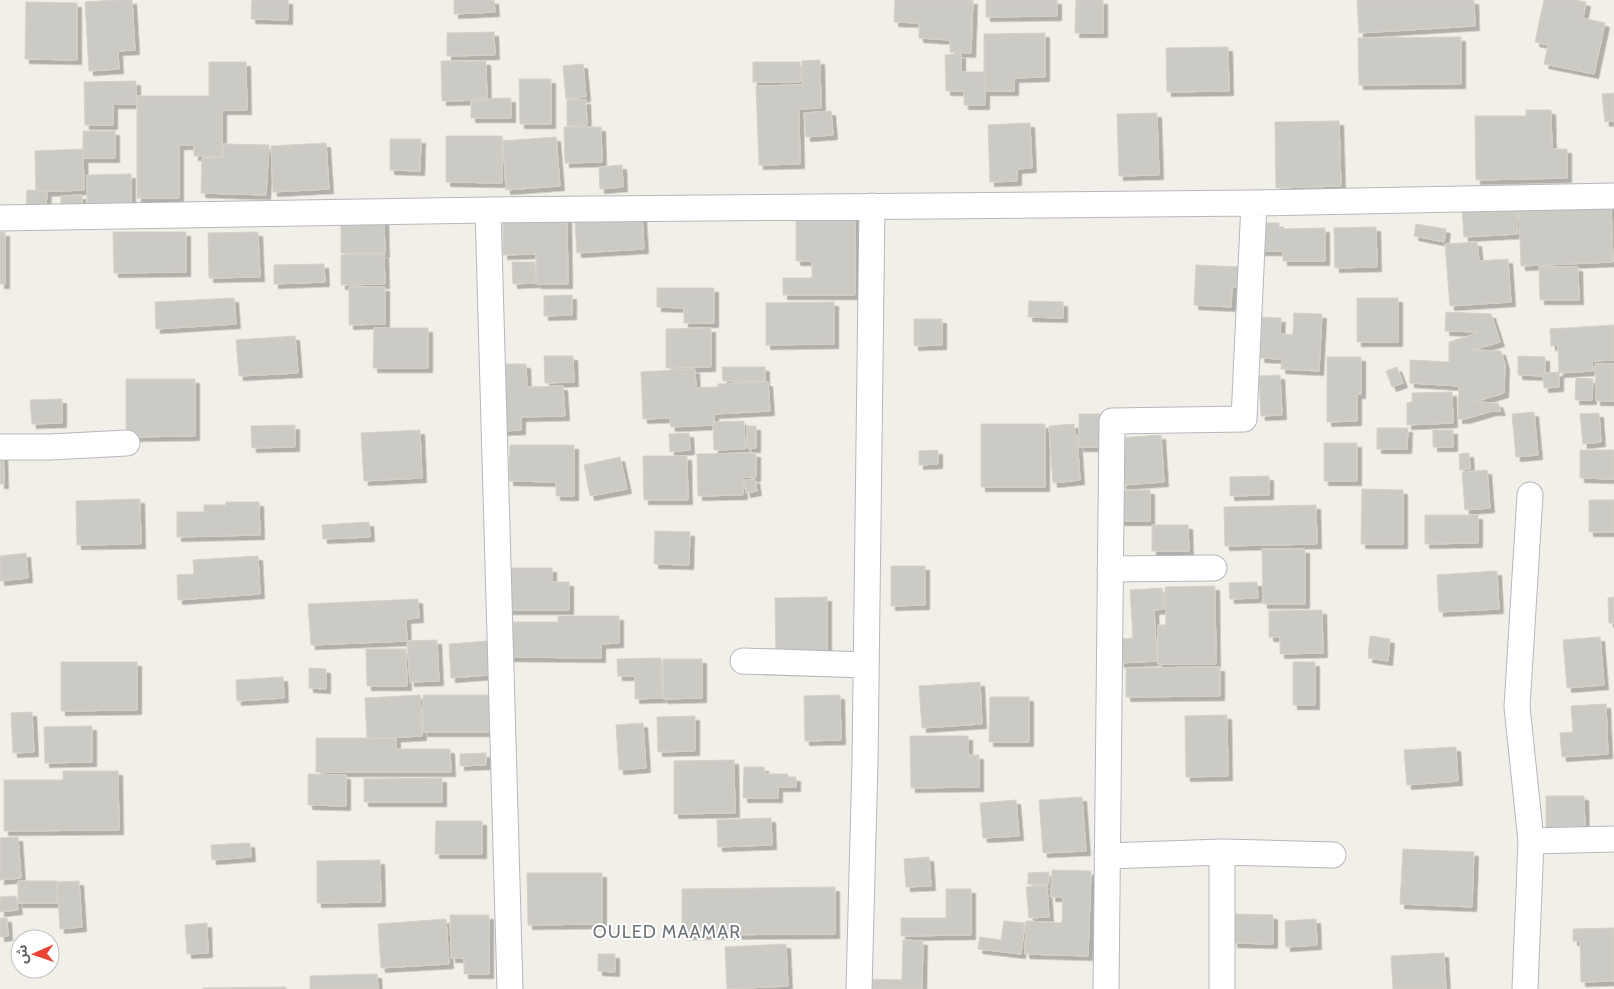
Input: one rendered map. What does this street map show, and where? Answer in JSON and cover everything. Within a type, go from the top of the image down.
[{"type":"street","points":[[0,218],[488,210],[1254,203],[1614,196]]},
{"type":"street","points":[[1106,989],[1112,422],[1244,419],[1254,203]]},
{"type":"street","points":[[859,989],[866,665],[872,206]]},
{"type":"street","points":[[488,210],[510,989]]},
{"type":"street","points":[[0,447],[50,447],[127,443]]},
{"type":"street","points":[[1525,989],[1531,841],[1517,707],[1530,495]]},
{"type":"street","points":[[1110,568],[1214,568]]},
{"type":"street","points":[[743,661],[866,665]]},
{"type":"street","points":[[1531,841],[1614,840]]},
{"type":"street","points":[[1107,856],[1222,852],[1333,855]]},
{"type":"street","points":[[1222,852],[1222,989]]},
{"type":"building","points":[[132,0],[135,50],[118,51],[119,69],[89,71],[85,2]]},
{"type":"building","points":[[252,0],[288,0],[288,20],[251,19]]},
{"type":"building","points":[[454,0],[494,0],[495,12],[454,14]]},
{"type":"building","points":[[895,0],[973,0],[971,53],[950,52],[950,40],[919,38],[919,23],[894,22]]},
{"type":"building","points":[[986,0],[1057,0],[1057,16],[986,17]]},
{"type":"building","points":[[1076,0],[1103,0],[1103,33],[1075,33]]},
{"type":"building","points":[[1357,0],[1474,0],[1475,26],[1359,33]]},
{"type":"building","points":[[1544,0],[1586,2],[1583,18],[1605,23],[1594,74],[1544,64],[1548,45],[1535,42]]},
{"type":"building","points":[[26,2],[77,3],[77,60],[25,59]]},
{"type":"building","points":[[494,32],[495,55],[447,56],[447,33]]},
{"type":"building","points":[[1045,33],[1045,77],[1014,78],[1014,91],[984,91],[984,34]]},
{"type":"building","points":[[1461,37],[1461,84],[1359,85],[1358,38]]},
{"type":"building","points":[[1228,47],[1229,91],[1167,92],[1166,48]]},
{"type":"building","points":[[961,54],[961,72],[985,72],[985,105],[964,105],[964,91],[946,91],[945,55]]},
{"type":"building","points":[[820,60],[821,108],[799,109],[800,164],[759,165],[756,86],[802,85],[802,61]]},
{"type":"building","points":[[441,61],[486,61],[487,100],[442,101]]},
{"type":"building","points":[[209,62],[246,62],[247,110],[222,110],[222,156],[194,156],[194,145],[179,145],[179,198],[137,198],[137,96],[209,96]]},
{"type":"building","points":[[753,62],[800,62],[800,82],[753,82]]},
{"type":"building","points":[[583,64],[586,97],[566,99],[563,66]]},
{"type":"building","points":[[519,79],[551,79],[551,124],[520,124]]},
{"type":"building","points":[[136,81],[136,104],[113,104],[113,125],[85,125],[84,82]]},
{"type":"building","points":[[1614,93],[1614,121],[1605,122],[1602,94]]},
{"type":"building","points":[[511,98],[511,118],[471,118],[471,99]]},
{"type":"building","points":[[567,100],[586,100],[587,125],[567,126]]},
{"type":"building","points":[[1526,110],[1551,110],[1552,149],[1567,149],[1567,178],[1476,180],[1475,116],[1526,116]]},
{"type":"building","points":[[831,111],[833,135],[806,137],[804,113]]},
{"type":"building","points":[[1157,113],[1159,175],[1119,176],[1117,114]]},
{"type":"building","points":[[1339,121],[1341,186],[1276,188],[1275,122]]},
{"type":"building","points":[[1030,123],[1032,168],[1017,169],[1017,181],[990,182],[988,125]]},
{"type":"building","points":[[564,127],[601,127],[602,162],[565,163]]},
{"type":"building","points":[[83,131],[115,131],[115,158],[83,158]]},
{"type":"building","points":[[446,136],[502,136],[502,183],[446,182]]},
{"type":"building","points":[[556,137],[560,186],[506,190],[503,141]]},
{"type":"building","points":[[390,139],[421,139],[420,171],[390,170]]},
{"type":"building","points":[[326,143],[329,189],[273,192],[271,146]]},
{"type":"building","points":[[223,144],[269,145],[266,195],[201,193],[202,158],[223,158]]},
{"type":"building","points":[[83,149],[84,190],[36,192],[35,151]]},
{"type":"building","points":[[622,165],[623,187],[600,189],[599,167]]},
{"type":"building","points":[[131,174],[131,207],[87,208],[87,175]]},
{"type":"building","points":[[27,190],[47,191],[46,209],[26,209]]},
{"type":"building","points":[[82,195],[82,207],[61,207],[61,196]]},
{"type":"building","points":[[1516,204],[1518,234],[1464,237],[1462,207]]},
{"type":"building","points":[[1611,205],[1613,262],[1521,266],[1519,209]]},
{"type":"building","points":[[796,210],[855,210],[855,295],[783,295],[783,278],[812,278],[812,261],[796,261]]},
{"type":"building","points":[[503,214],[567,214],[568,284],[536,284],[536,254],[503,255]]},
{"type":"building","points":[[642,216],[644,249],[577,253],[575,221]]},
{"type":"building","points":[[341,219],[384,219],[385,253],[341,253]]},
{"type":"building","points":[[1258,223],[1279,223],[1279,229],[1325,228],[1325,261],[1283,261],[1283,251],[1259,251]]},
{"type":"building","points":[[1416,224],[1446,229],[1444,242],[1414,236]]},
{"type":"building","points":[[1376,227],[1377,267],[1335,268],[1334,228]]},
{"type":"building","points":[[0,232],[5,232],[5,284],[0,284]]},
{"type":"building","points":[[113,232],[186,232],[186,272],[114,273]]},
{"type":"building","points":[[258,232],[260,277],[209,278],[208,233]]},
{"type":"building","points":[[1477,242],[1479,261],[1508,259],[1511,302],[1450,306],[1445,244]]},
{"type":"building","points":[[384,254],[385,284],[341,285],[341,255]]},
{"type":"building","points":[[512,262],[535,262],[535,283],[513,284]]},
{"type":"building","points":[[324,264],[325,282],[274,284],[274,265]]},
{"type":"building","points":[[1196,265],[1240,267],[1239,288],[1232,287],[1231,307],[1194,305]]},
{"type":"building","points":[[1539,267],[1578,267],[1579,300],[1540,300]]},
{"type":"building","points":[[349,287],[385,287],[385,324],[349,325]]},
{"type":"building","points":[[657,288],[714,288],[714,323],[684,323],[684,308],[657,307]]},
{"type":"building","points":[[572,295],[572,315],[544,316],[544,296]]},
{"type":"building","points":[[234,298],[236,324],[156,329],[155,302]]},
{"type":"building","points":[[1357,298],[1398,298],[1398,342],[1357,342]]},
{"type":"building","points":[[1029,301],[1063,302],[1063,318],[1028,317]]},
{"type":"building","points":[[834,302],[834,344],[766,345],[766,303]]},
{"type":"building","points":[[1446,312],[1491,314],[1500,342],[1472,350],[1501,351],[1505,365],[1504,393],[1474,402],[1498,403],[1501,411],[1492,411],[1465,419],[1458,419],[1459,386],[1410,383],[1410,360],[1449,362],[1449,342],[1481,332],[1445,331]]},
{"type":"building","points":[[1294,313],[1322,314],[1319,371],[1281,369],[1282,359],[1260,358],[1262,317],[1281,318],[1280,334],[1293,335]]},
{"type":"building","points":[[914,319],[942,319],[942,345],[914,346]]},
{"type":"building","points":[[1614,325],[1614,360],[1592,361],[1593,371],[1559,373],[1559,387],[1544,388],[1543,373],[1559,372],[1558,345],[1551,346],[1550,329]]},
{"type":"building","points":[[374,328],[428,328],[428,368],[373,368]]},
{"type":"building","points":[[711,328],[711,367],[666,368],[666,329]]},
{"type":"building","points":[[295,336],[298,373],[239,376],[236,340]]},
{"type":"building","points":[[544,356],[573,356],[574,382],[545,383]]},
{"type":"building","points":[[1518,356],[1545,357],[1545,376],[1518,375]]},
{"type":"building","points":[[1327,357],[1361,357],[1361,394],[1357,394],[1357,421],[1327,422]]},
{"type":"building","points":[[500,364],[526,364],[527,387],[563,386],[565,416],[521,417],[521,430],[502,431]]},
{"type":"building","points":[[1595,364],[1614,364],[1614,401],[1596,401]]},
{"type":"building","points":[[722,367],[765,367],[765,381],[723,381]]},
{"type":"building","points":[[1397,367],[1403,383],[1392,387],[1386,371]]},
{"type":"building","points":[[695,369],[696,388],[718,387],[718,384],[768,382],[770,411],[714,414],[714,425],[671,427],[670,418],[643,419],[641,372]]},
{"type":"building","points":[[1280,375],[1282,415],[1261,416],[1259,376]]},
{"type":"building","points":[[1576,378],[1593,379],[1592,400],[1575,400]]},
{"type":"building","points":[[126,379],[195,379],[195,436],[126,437]]},
{"type":"building","points":[[1452,392],[1453,423],[1407,425],[1407,403],[1412,402],[1412,393]]},
{"type":"building","points":[[62,399],[62,423],[32,424],[30,400]]},
{"type":"building","points":[[1534,412],[1538,455],[1516,457],[1512,414]]},
{"type":"building","points":[[1599,413],[1601,442],[1583,444],[1580,414]]},
{"type":"building","points":[[1079,414],[1108,414],[1108,447],[1079,447]]},
{"type":"building","points":[[744,421],[745,449],[714,450],[713,422]]},
{"type":"building","points":[[981,424],[1045,424],[1045,487],[981,487]]},
{"type":"building","points":[[1074,424],[1075,435],[1077,435],[1080,480],[1053,483],[1049,426]]},
{"type":"building","points":[[295,425],[295,447],[252,448],[251,426]]},
{"type":"building","points":[[747,426],[756,426],[756,448],[747,448]]},
{"type":"building","points":[[1377,428],[1408,428],[1407,449],[1377,449]]},
{"type":"building","points":[[420,430],[422,478],[364,481],[361,433]]},
{"type":"building","points":[[1433,430],[1453,430],[1453,447],[1433,447]]},
{"type":"building","points":[[689,433],[690,450],[670,452],[669,434]]},
{"type":"building","points":[[1161,435],[1164,482],[1122,485],[1118,438]]},
{"type":"building","points":[[1324,443],[1357,443],[1357,481],[1324,481]]},
{"type":"building","points":[[510,445],[574,445],[574,496],[556,496],[556,482],[509,481]]},
{"type":"building","points":[[938,450],[938,464],[919,465],[919,451]]},
{"type":"building","points":[[1580,450],[1614,450],[1614,479],[1580,478]]},
{"type":"building","points":[[0,453],[3,453],[4,484],[0,484]]},
{"type":"building","points":[[756,453],[756,477],[743,477],[743,495],[698,496],[697,454]]},
{"type":"building","points":[[1469,453],[1470,469],[1460,470],[1459,454]]},
{"type":"building","points":[[643,456],[687,456],[688,500],[644,500]]},
{"type":"building","points":[[620,457],[627,489],[590,496],[584,465]]},
{"type":"building","points":[[1487,470],[1490,508],[1465,510],[1462,472]]},
{"type":"building","points":[[1269,476],[1269,495],[1230,496],[1230,477]]},
{"type":"building","points":[[755,479],[757,491],[746,493],[744,480]]},
{"type":"building","points":[[1362,489],[1403,490],[1403,544],[1361,544]]},
{"type":"building","points":[[1115,490],[1150,490],[1150,521],[1116,521]]},
{"type":"building","points":[[140,499],[141,544],[77,545],[76,501]]},
{"type":"building","points":[[1589,500],[1614,500],[1614,532],[1589,532]]},
{"type":"building","points":[[226,502],[259,502],[260,535],[177,537],[177,512],[204,512],[204,505],[226,505]]},
{"type":"building","points":[[1316,505],[1317,544],[1225,546],[1224,507]]},
{"type":"building","points":[[1425,515],[1478,515],[1478,543],[1425,544]]},
{"type":"building","points":[[369,522],[370,537],[323,539],[322,525]]},
{"type":"building","points":[[1152,525],[1188,525],[1189,551],[1152,551]]},
{"type":"building","points":[[655,531],[690,532],[689,565],[654,564]]},
{"type":"building","points":[[1262,549],[1305,549],[1305,604],[1263,604]]},
{"type":"building","points":[[26,553],[28,578],[0,581],[0,556]]},
{"type":"building","points":[[258,556],[260,594],[178,600],[177,575],[194,574],[193,560]]},
{"type":"building","points":[[891,566],[925,566],[925,605],[891,606]]},
{"type":"building","points":[[503,568],[552,568],[552,582],[569,582],[569,610],[503,610]]},
{"type":"building","points":[[1497,571],[1499,609],[1439,612],[1437,575]]},
{"type":"building","points":[[1257,582],[1258,598],[1230,599],[1229,583]]},
{"type":"building","points":[[1215,586],[1216,664],[1158,664],[1158,625],[1166,625],[1165,587]]},
{"type":"building","points":[[1162,588],[1164,609],[1154,610],[1157,661],[1120,663],[1118,639],[1133,638],[1130,590]]},
{"type":"building","points":[[827,597],[827,656],[776,656],[775,598]]},
{"type":"building","points":[[1614,597],[1614,623],[1609,623],[1608,598]]},
{"type":"building","points":[[418,599],[419,618],[406,619],[407,641],[311,645],[308,604]]},
{"type":"building","points":[[1322,610],[1323,653],[1280,654],[1280,637],[1269,637],[1269,611]]},
{"type":"building","points":[[558,616],[619,616],[619,643],[601,644],[601,658],[504,657],[504,622],[558,622]]},
{"type":"building","points":[[1370,636],[1390,639],[1388,661],[1368,658]]},
{"type":"building","points":[[1600,637],[1604,685],[1567,688],[1563,640]]},
{"type":"building","points":[[437,640],[439,681],[410,682],[407,641]]},
{"type":"building","points":[[488,641],[490,675],[451,678],[449,644]]},
{"type":"building","points":[[366,649],[406,649],[407,686],[367,686]]},
{"type":"building","points":[[661,658],[662,698],[635,699],[635,676],[618,676],[617,659]]},
{"type":"building","points":[[663,659],[702,659],[702,698],[663,699]]},
{"type":"building","points":[[61,662],[137,662],[137,710],[61,711]]},
{"type":"building","points":[[1293,662],[1315,662],[1315,705],[1293,705]]},
{"type":"building","points":[[1220,667],[1220,696],[1126,697],[1126,668]]},
{"type":"building","points":[[309,668],[326,669],[326,689],[309,688]]},
{"type":"building","points":[[283,677],[284,698],[237,701],[236,680]]},
{"type":"building","points":[[980,682],[982,724],[922,728],[919,686]]},
{"type":"building","points":[[420,695],[422,736],[367,739],[365,698]]},
{"type":"building","points":[[423,695],[489,695],[489,732],[423,732]]},
{"type":"building","points":[[840,695],[841,740],[805,741],[804,696]]},
{"type":"building","points":[[990,697],[1029,697],[1029,742],[989,742]]},
{"type":"building","points":[[1606,704],[1608,754],[1562,757],[1560,733],[1573,732],[1571,706]]},
{"type":"building","points":[[32,712],[34,752],[13,753],[11,713]]},
{"type":"building","points":[[1227,715],[1228,776],[1186,777],[1185,716]]},
{"type":"building","points":[[695,716],[695,751],[658,752],[657,717]]},
{"type":"building","points":[[643,723],[646,768],[619,770],[616,725]]},
{"type":"building","points":[[92,726],[92,762],[45,763],[44,727]]},
{"type":"building","points":[[910,736],[968,736],[968,755],[979,755],[979,787],[911,788]]},
{"type":"building","points":[[316,738],[396,738],[396,749],[450,749],[451,772],[316,772]]},
{"type":"building","points":[[1456,747],[1458,781],[1407,785],[1404,750]]},
{"type":"building","points":[[486,753],[486,765],[460,766],[460,754]]},
{"type":"building","points":[[734,760],[735,813],[674,814],[674,761]]},
{"type":"building","points":[[744,767],[764,767],[765,774],[788,774],[788,777],[796,777],[796,787],[778,787],[778,798],[743,798]]},
{"type":"building","points":[[63,771],[118,771],[119,830],[4,831],[4,780],[63,780]]},
{"type":"building","points":[[308,774],[346,775],[346,806],[308,805]]},
{"type":"building","points":[[442,778],[442,802],[364,802],[364,779]]},
{"type":"building","points":[[1546,796],[1584,796],[1585,830],[1546,830]]},
{"type":"building","points":[[1082,797],[1086,851],[1043,853],[1039,800]]},
{"type":"building","points":[[1016,800],[1019,836],[983,838],[980,803]]},
{"type":"building","points":[[771,818],[772,845],[718,847],[717,820]]},
{"type":"building","points":[[436,821],[482,821],[482,854],[435,854]]},
{"type":"building","points":[[18,837],[21,878],[0,880],[0,838]]},
{"type":"building","points":[[250,843],[251,857],[212,860],[211,845]]},
{"type":"building","points":[[1403,849],[1474,852],[1472,907],[1400,904]]},
{"type":"building","points":[[929,857],[931,886],[906,887],[904,859]]},
{"type":"building","points":[[380,860],[381,902],[317,903],[317,861]]},
{"type":"building","points":[[1052,870],[1091,871],[1088,956],[1025,954],[1026,921],[1062,923],[1063,897],[1051,897]]},
{"type":"building","points":[[1049,872],[1049,884],[1028,884],[1028,873]]},
{"type":"building","points":[[527,873],[602,873],[602,924],[528,925]]},
{"type":"building","points":[[18,881],[57,881],[57,903],[18,903]]},
{"type":"building","points":[[79,881],[82,927],[60,929],[57,882]]},
{"type":"building","points":[[1047,885],[1049,917],[1029,918],[1026,887]]},
{"type":"building","points":[[835,887],[835,934],[682,935],[682,889]]},
{"type":"building","points":[[946,889],[971,889],[971,935],[901,936],[901,918],[946,918]]},
{"type":"building","points":[[16,896],[18,910],[0,912],[0,897]]},
{"type":"building","points":[[1233,914],[1273,915],[1273,944],[1233,943]]},
{"type":"building","points":[[450,915],[489,915],[489,974],[464,974],[464,958],[451,958]]},
{"type":"building","points":[[0,918],[7,918],[8,936],[0,937]]},
{"type":"building","points":[[446,919],[449,964],[381,968],[378,924]]},
{"type":"building","points":[[1316,919],[1317,945],[1286,947],[1285,921]]},
{"type":"building","points":[[1004,921],[1025,923],[1021,954],[978,949],[980,937],[1001,940]]},
{"type":"building","points":[[207,923],[208,953],[187,954],[185,925]]},
{"type":"building","points":[[1614,928],[1614,981],[1581,982],[1580,941],[1573,941],[1573,929]]},
{"type":"building","points":[[903,940],[923,941],[922,989],[865,989],[865,979],[902,980]]},
{"type":"building","points":[[786,944],[788,986],[727,989],[725,947]]},
{"type":"building","points":[[1444,953],[1446,989],[1393,989],[1391,956]]},
{"type":"building","points":[[598,954],[615,954],[615,972],[598,971]]},
{"type":"building","points":[[377,974],[378,989],[310,989],[310,976]]},
{"type":"building","points":[[286,987],[286,989],[203,989],[203,988]]},
{"type":"district","name":"OULED MAAMAR","points":[[667,932]]}]
